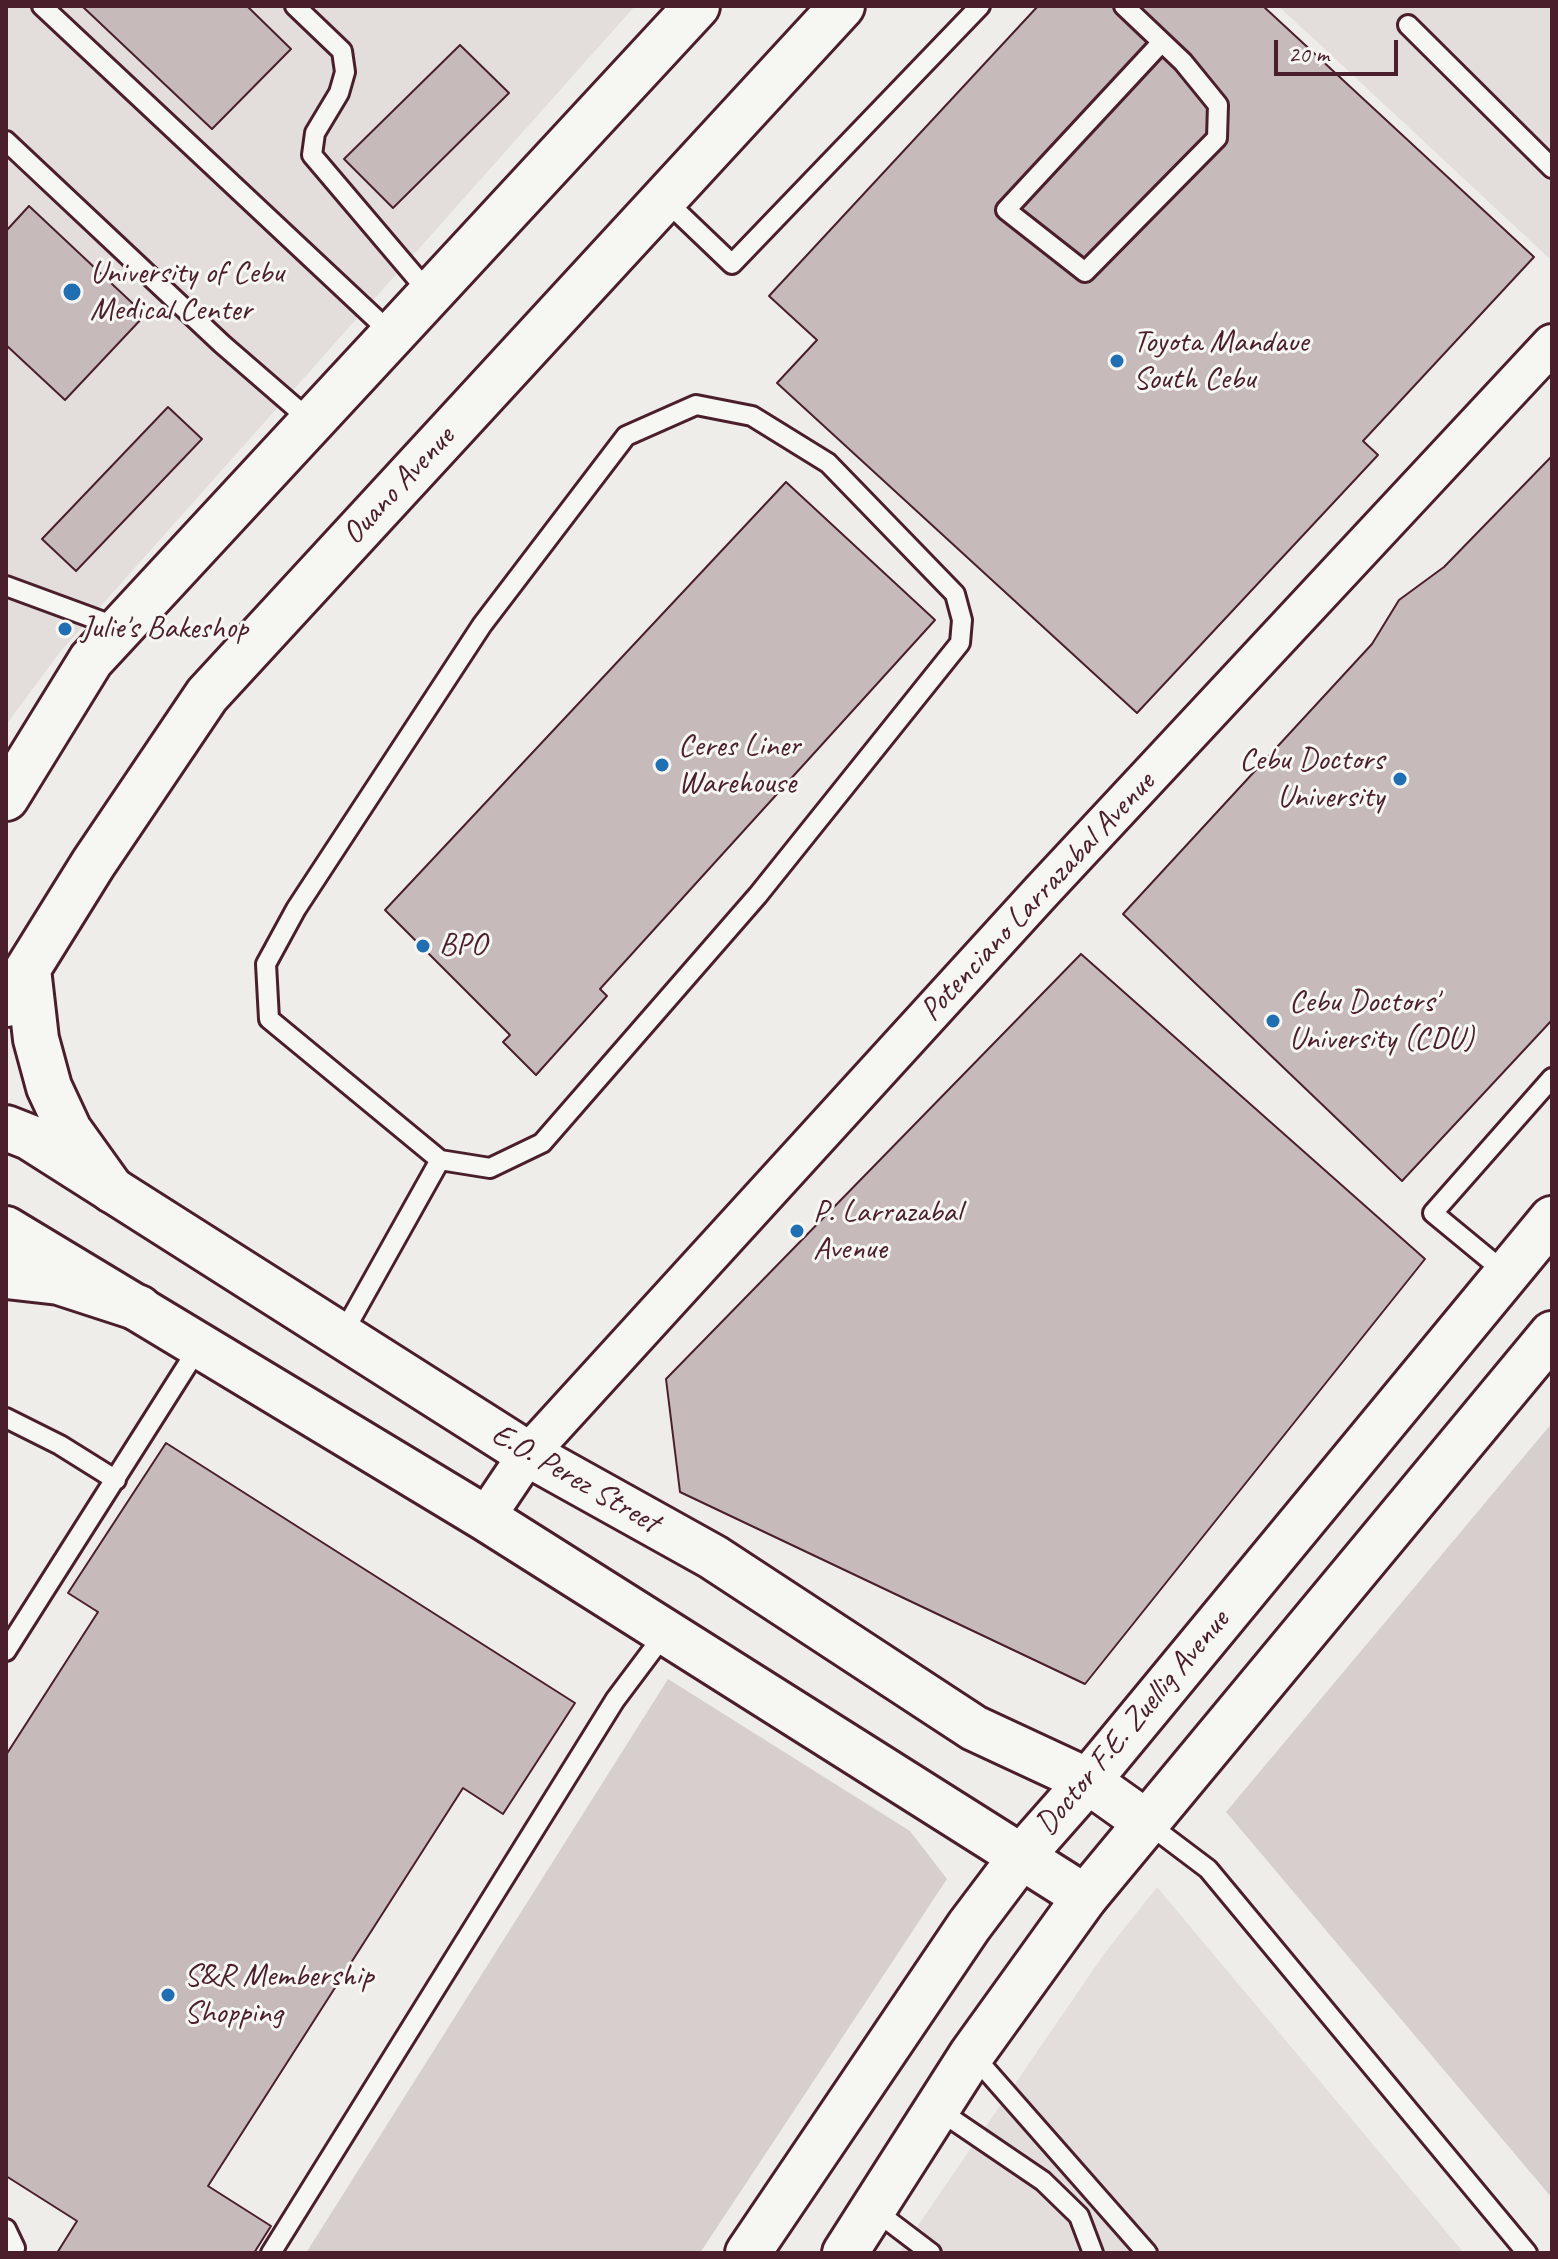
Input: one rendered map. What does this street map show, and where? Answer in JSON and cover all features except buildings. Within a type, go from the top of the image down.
[{"type":"main road","points":[[6,798],[91,660],[697,6]]},
{"type":"main road","name":"Ouano Avenue","points":[[17,986],[207,695],[842,6]]},
{"type":"main road","points":[[17,986],[49,1087],[69,1130],[112,1190]]},
{"type":"main road","name":"E.O. Perez Street","points":[[6,1128],[29,1137],[528,1454],[713,1557],[974,1728],[1088,1781],[1147,1823]]},
{"type":"main road","name":"Doctor F.E. Zuellig Avenue","points":[[748,2253],[960,1939],[1021,1857],[1088,1781],[1552,1219]]},
{"type":"main road","points":[[6,1229],[485,1518],[1085,1897]]},
{"type":"main road","points":[[6,1276],[59,1282],[139,1308]]},
{"type":"main road","points":[[845,2253],[972,2054],[1085,1897],[1552,1334]]},
{"type":"street","name":"Potenciano Larrazabal Avenue","points":[[485,1518],[528,1454],[1041,892],[1552,344]]},
{"type":"lane","points":[[42,6],[392,334]]},
{"type":"lane","points":[[295,6],[342,51],[345,72],[339,93],[315,133],[312,155],[430,294]]},
{"type":"lane","points":[[664,199],[732,264],[980,6]]},
{"type":"lane","points":[[1124,6],[1161,43],[1218,105],[1217,138],[1085,272],[1006,210],[1161,43]]},
{"type":"lane","points":[[1408,25],[1552,168]]},
{"type":"lane","points":[[6,141],[222,344],[312,422]]},
{"type":"lane","points":[[696,405],[752,416],[828,463],[955,594],[962,620],[960,643],[758,895],[542,1143],[490,1168],[440,1160],[269,1019],[266,964],[296,909],[482,625],[626,436],[696,405]]},
{"type":"lane","points":[[6,586],[121,628]]},
{"type":"lane","points":[[1507,1274],[1433,1213],[1552,1078]]},
{"type":"lane","points":[[342,1336],[440,1160]]},
{"type":"lane","points":[[6,1651],[200,1345]]},
{"type":"lane","points":[[6,1418],[60,1445],[116,1480]]},
{"type":"lane","points":[[271,2253],[615,1700],[666,1632]]},
{"type":"lane","points":[[1147,1823],[1208,1869],[1527,2253]]},
{"type":"lane","points":[[972,2054],[1147,2253]]},
{"type":"lane","points":[[937,2109],[1043,2181],[1079,2216],[1093,2253]]},
{"type":"lane","points":[[873,2209],[931,2253]]},
{"type":"lane","points":[[6,2229],[15,2248],[12,2253]]},
{"type":"shaded area","points":[[6,6],[635,6],[60,652],[6,725]]},
{"type":"shaded area","points":[[1278,6],[1552,6],[1552,261],[1327,51]]},
{"type":"shaded area","points":[[1552,1423],[1552,2198],[1226,1812]]},
{"type":"shaded area","points":[[668,1679],[910,1831],[947,1879],[700,2253],[306,2253]]},
{"type":"shaded area","points":[[1157,1887],[1464,2253],[899,2253],[1104,1954]]},
{"type":"place","name":"University of Cebu Medical Center","points":[[72,292]]},
{"type":"place","name":"Toyota Mandaue South Cebu","points":[[1117,361]]},
{"type":"place","name":"Julie's Bakeshop","points":[[65,629]]},
{"type":"place","name":"Ceres Liner Warehouse","points":[[662,765]]},
{"type":"place","name":"Cebu Doctors University","points":[[1400,779]]},
{"type":"place","name":"BPO","points":[[423,946]]},
{"type":"place","name":"Cebu Doctors' University (CDU)","points":[[1273,1021]]},
{"type":"place","name":"P. Larrazabal Avenue","points":[[797,1231]]},
{"type":"place","name":"S&R Membership Shopping","points":[[168,1995]]}]
